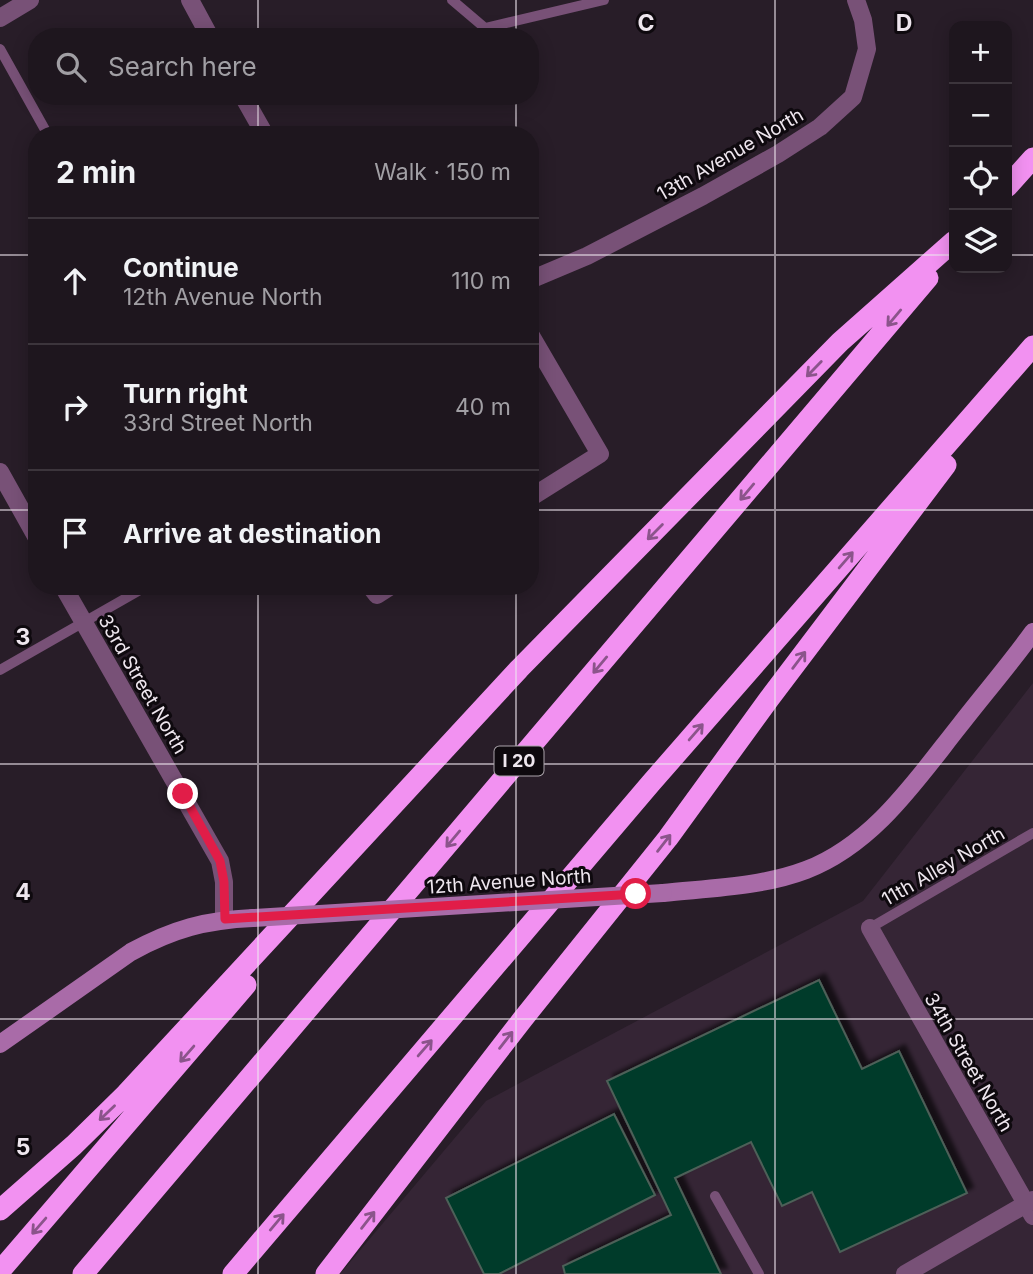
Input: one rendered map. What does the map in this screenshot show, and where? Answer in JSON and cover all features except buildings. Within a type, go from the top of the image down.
[{"type":"highway","points":[[1012,181],[1033,158]]},
{"type":"highway","points":[[0,1210],[74,1145],[126,1094],[487,704],[840,342],[949,245]]},
{"type":"highway","name":"I 20","points":[[83,1274],[949,253]]},
{"type":"highway","points":[[233,1274],[651,783],[1033,348]]},
{"type":"highway","points":[[326,1274],[667,838],[1033,348]]},
{"type":"highway","points":[[0,1272],[487,704]]},
{"type":"street","points":[[0,18],[30,0]]},
{"type":"street","points":[[190,0],[205,28]]},
{"type":"street","name":"13th Avenue North","points":[[539,276],[587,256],[692,202],[820,127],[853,96],[857,85],[867,49],[863,20],[856,0]]},
{"type":"street","points":[[248,105],[260,126]]},
{"type":"street","points":[[539,349],[600,454],[539,492]]},
{"type":"street","points":[[0,472],[28,522]]},
{"type":"street","name":"33rd Street North","points":[[68,595],[220,861],[224,882],[225,919]]},
{"type":"street","name":"12th Avenue North","points":[[0,1044],[131,952],[180,929],[225,919],[733,886],[783,877],[824,862],[865,834],[900,800],[1033,632]]},
{"type":"street","name":"34th Street North","points":[[870,928],[1031,1206]]},
{"type":"street","points":[[910,1273],[1031,1206]]},
{"type":"lane","points":[[452,0],[485,27],[604,0]]},
{"type":"lane","points":[[0,49],[28,99]]},
{"type":"lane","points":[[31,105],[43,126]]},
{"type":"lane","points":[[0,670],[131,595]]},
{"type":"lane","name":"11th Alley North","points":[[870,928],[1033,833]]},
{"type":"lane","points":[[715,1196],[759,1274]]},
{"type":"shaded area","points":[[1033,683],[1033,1274],[340,1274],[486,1101],[863,901]]},
{"type":"route","points":[[183,794],[220,861],[224,882],[225,919],[636,894]]}]
